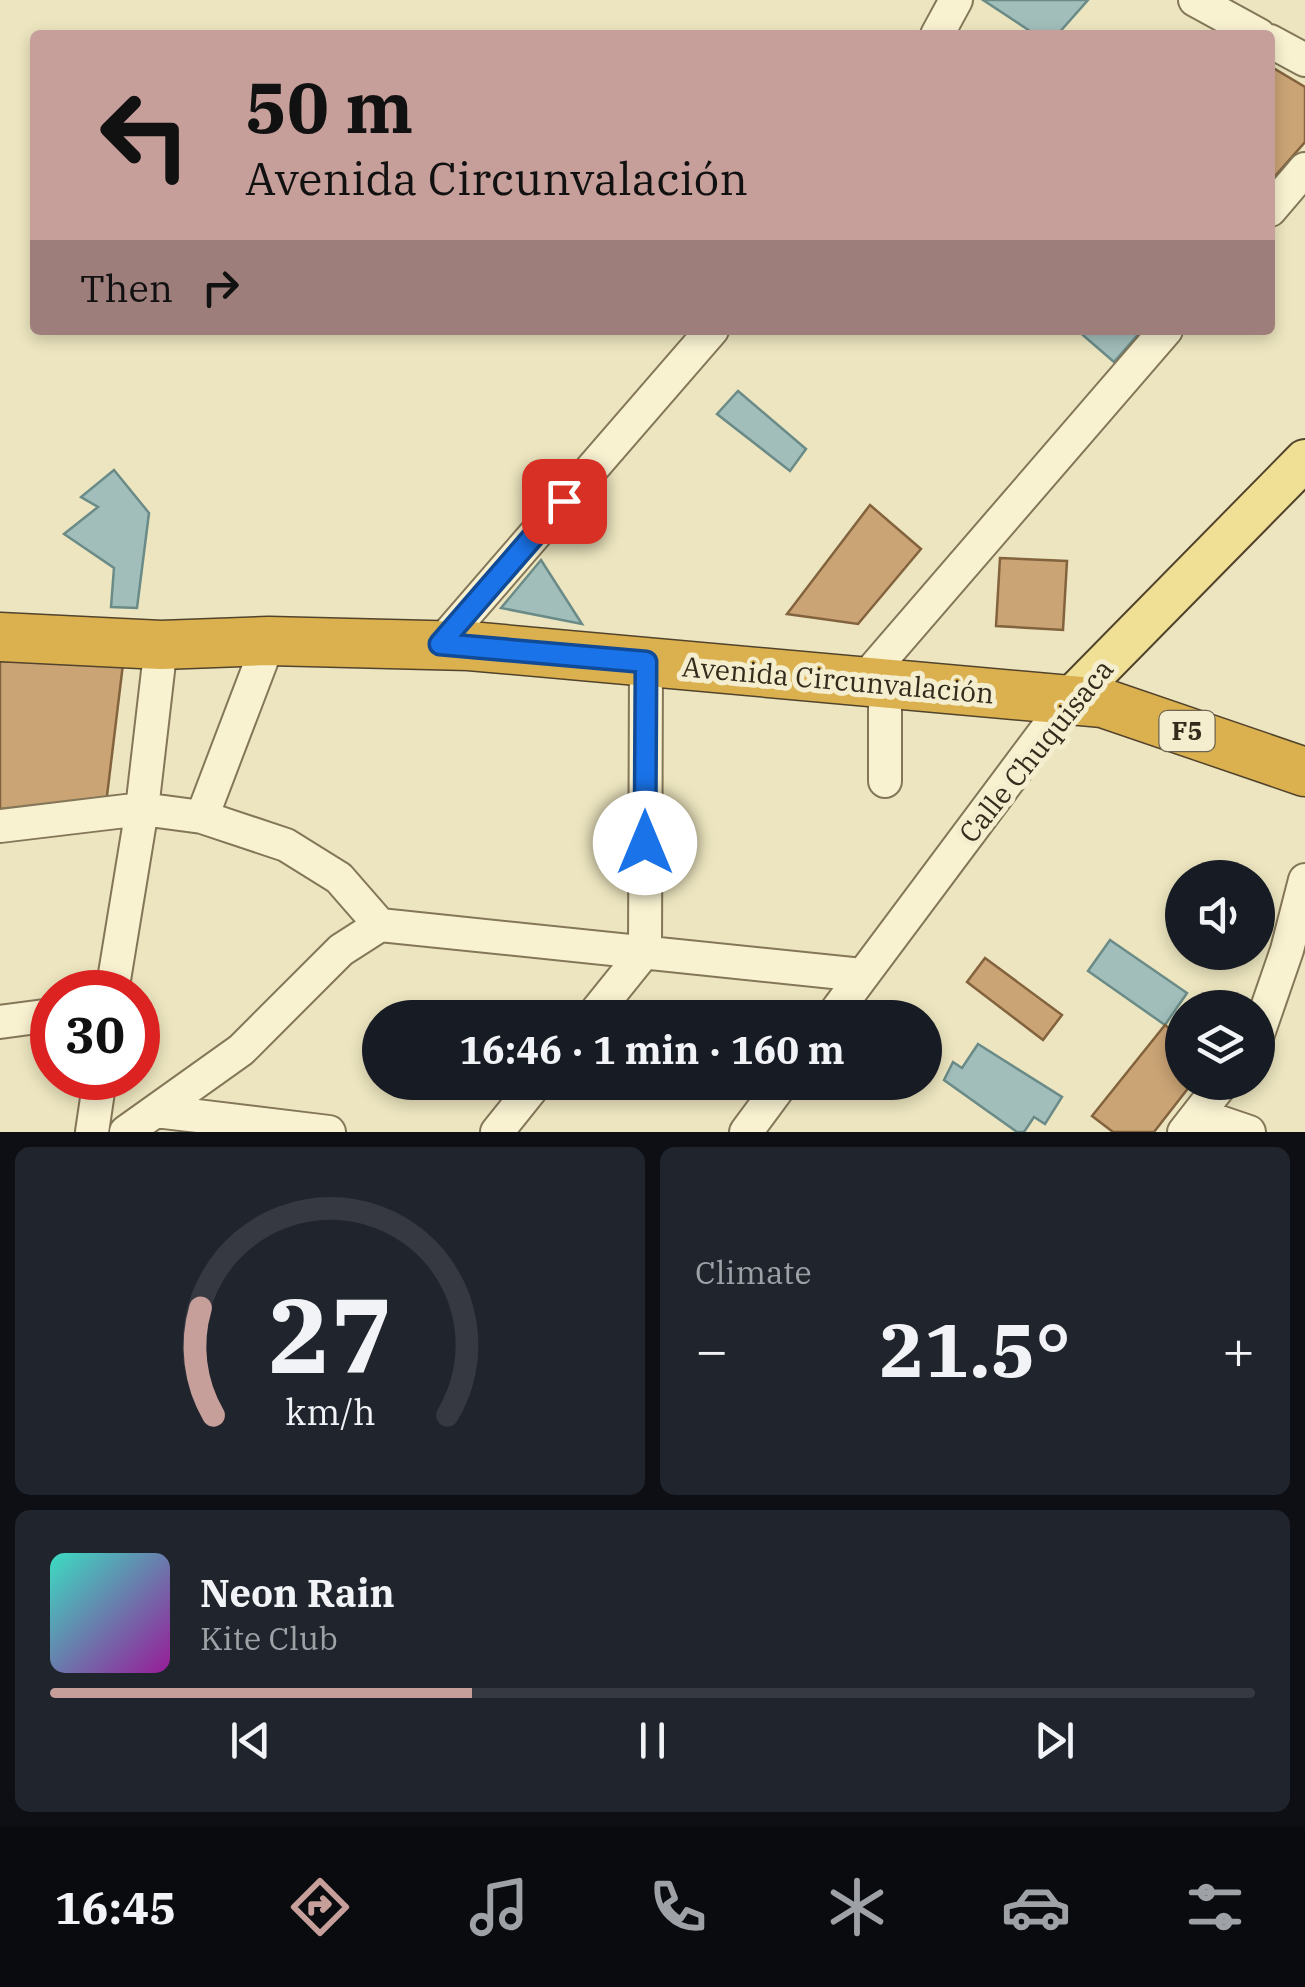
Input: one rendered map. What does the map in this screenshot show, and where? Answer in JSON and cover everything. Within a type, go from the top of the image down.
[{"type":"highway","name":"Avenida Circunvalación","points":[[0,637],[161,645],[268,640],[440,644],[1068,702],[1103,702],[1305,772]]},
{"type":"main road","name":"Calle Chuquisaca","points":[[1068,702],[1305,460]]},
{"type":"street","points":[[940,30],[956,0]]},
{"type":"street","points":[[1195,0],[1250,30]]},
{"type":"street","points":[[1275,44],[1305,60]]},
{"type":"street","points":[[1275,204],[1305,169]]},
{"type":"street","points":[[440,644],[708,335]]},
{"type":"street","points":[[885,781],[874,682],[1162,335]]},
{"type":"street","points":[[202,817],[268,640]]},
{"type":"street","points":[[116,970],[142,809],[161,645]]},
{"type":"street","points":[[606,1000],[645,951],[646,662]]},
{"type":"street","name":"Calle Chuquisaca","points":[[844,1000],[1068,702]]},
{"type":"street","points":[[0,826],[142,809],[202,817],[286,845],[340,878],[380,924]]},
{"type":"street","points":[[1275,998],[1296,953],[1305,880]]},
{"type":"street","points":[[126,1132],[240,1050],[342,950],[380,924],[862,975]]},
{"type":"street","points":[[0,1022],[30,1018]]},
{"type":"street","points":[[92,1132],[97,1100]]},
{"type":"street","points":[[497,1132],[523,1100]]},
{"type":"street","points":[[746,1132],[770,1100]]},
{"type":"street","points":[[1209,1100],[1192,1124],[1249,1132]]},
{"type":"street","points":[[156,1111],[330,1132]]},
{"type":"water","points":[[983,0],[1088,0],[1061,30],[1028,30]]},
{"type":"water","points":[[1083,335],[1138,335],[1114,362]]},
{"type":"water","points":[[738,391],[806,449],[790,471],[717,414]]},
{"type":"water","points":[[114,470],[149,513],[137,608],[111,607],[114,568],[64,534],[98,507],[81,497]]},
{"type":"water","points":[[541,560],[582,624],[501,608]]},
{"type":"water","points":[[1110,940],[1183,990],[1165,990],[1165,1025],[1088,971]]},
{"type":"water","points":[[978,1044],[1062,1097],[1045,1124],[1034,1117],[1024,1132],[1017,1132],[944,1080],[953,1062],[962,1068]]},
{"type":"building","points":[[1275,69],[1305,87],[1305,142],[1275,176]]},
{"type":"building","points":[[870,505],[921,549],[858,624],[787,614]]},
{"type":"building","points":[[1000,558],[1067,561],[1063,630],[996,626]]},
{"type":"building","points":[[0,661],[123,664],[106,804],[0,809]]},
{"type":"building","points":[[985,958],[1062,1015],[1043,1040],[967,982]]},
{"type":"building","points":[[1165,1025],[1165,1100],[1179,1100],[1154,1132],[1113,1132],[1092,1116]]},
{"type":"route","points":[[564,501],[440,644],[646,662],[645,843]]}]
